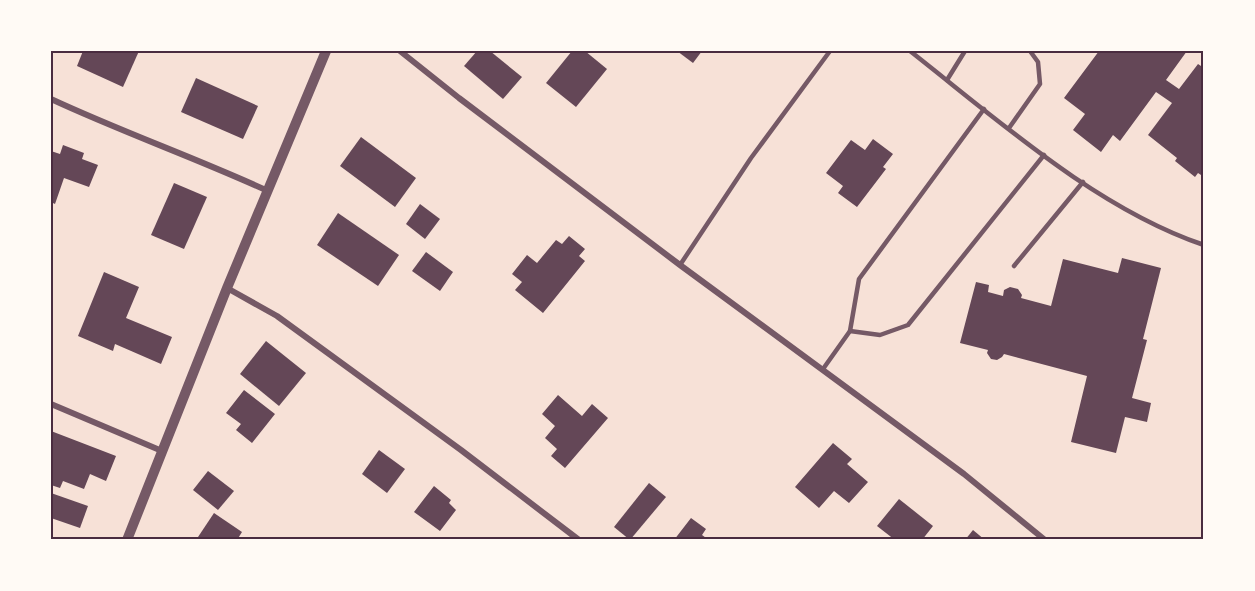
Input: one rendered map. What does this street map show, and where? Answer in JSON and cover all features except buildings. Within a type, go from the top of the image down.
[{"type":"street","points":[[127,540],[227,288],[326,51]]},
{"type":"street","points":[[400,51],[680,265],[964,474],[1045,540]]},
{"type":"street","points":[[51,99],[102,122],[199,159],[268,191]]},
{"type":"street","points":[[227,288],[277,316],[461,450],[579,540]]},
{"type":"street","points":[[51,404],[162,452]]},
{"type":"lane","points":[[680,265],[751,158],[830,51]]},
{"type":"lane","points":[[910,51],[1044,155],[1083,182],[1145,221],[1204,245]]},
{"type":"lane","points":[[947,80],[965,51]]},
{"type":"lane","points":[[1009,128],[1040,84],[1038,62],[1030,51]]},
{"type":"lane","points":[[823,369],[850,331],[859,279],[984,109]]},
{"type":"lane","points":[[850,331],[880,335],[908,325],[1044,155]]},
{"type":"lane","points":[[1014,266],[1083,182]]}]
